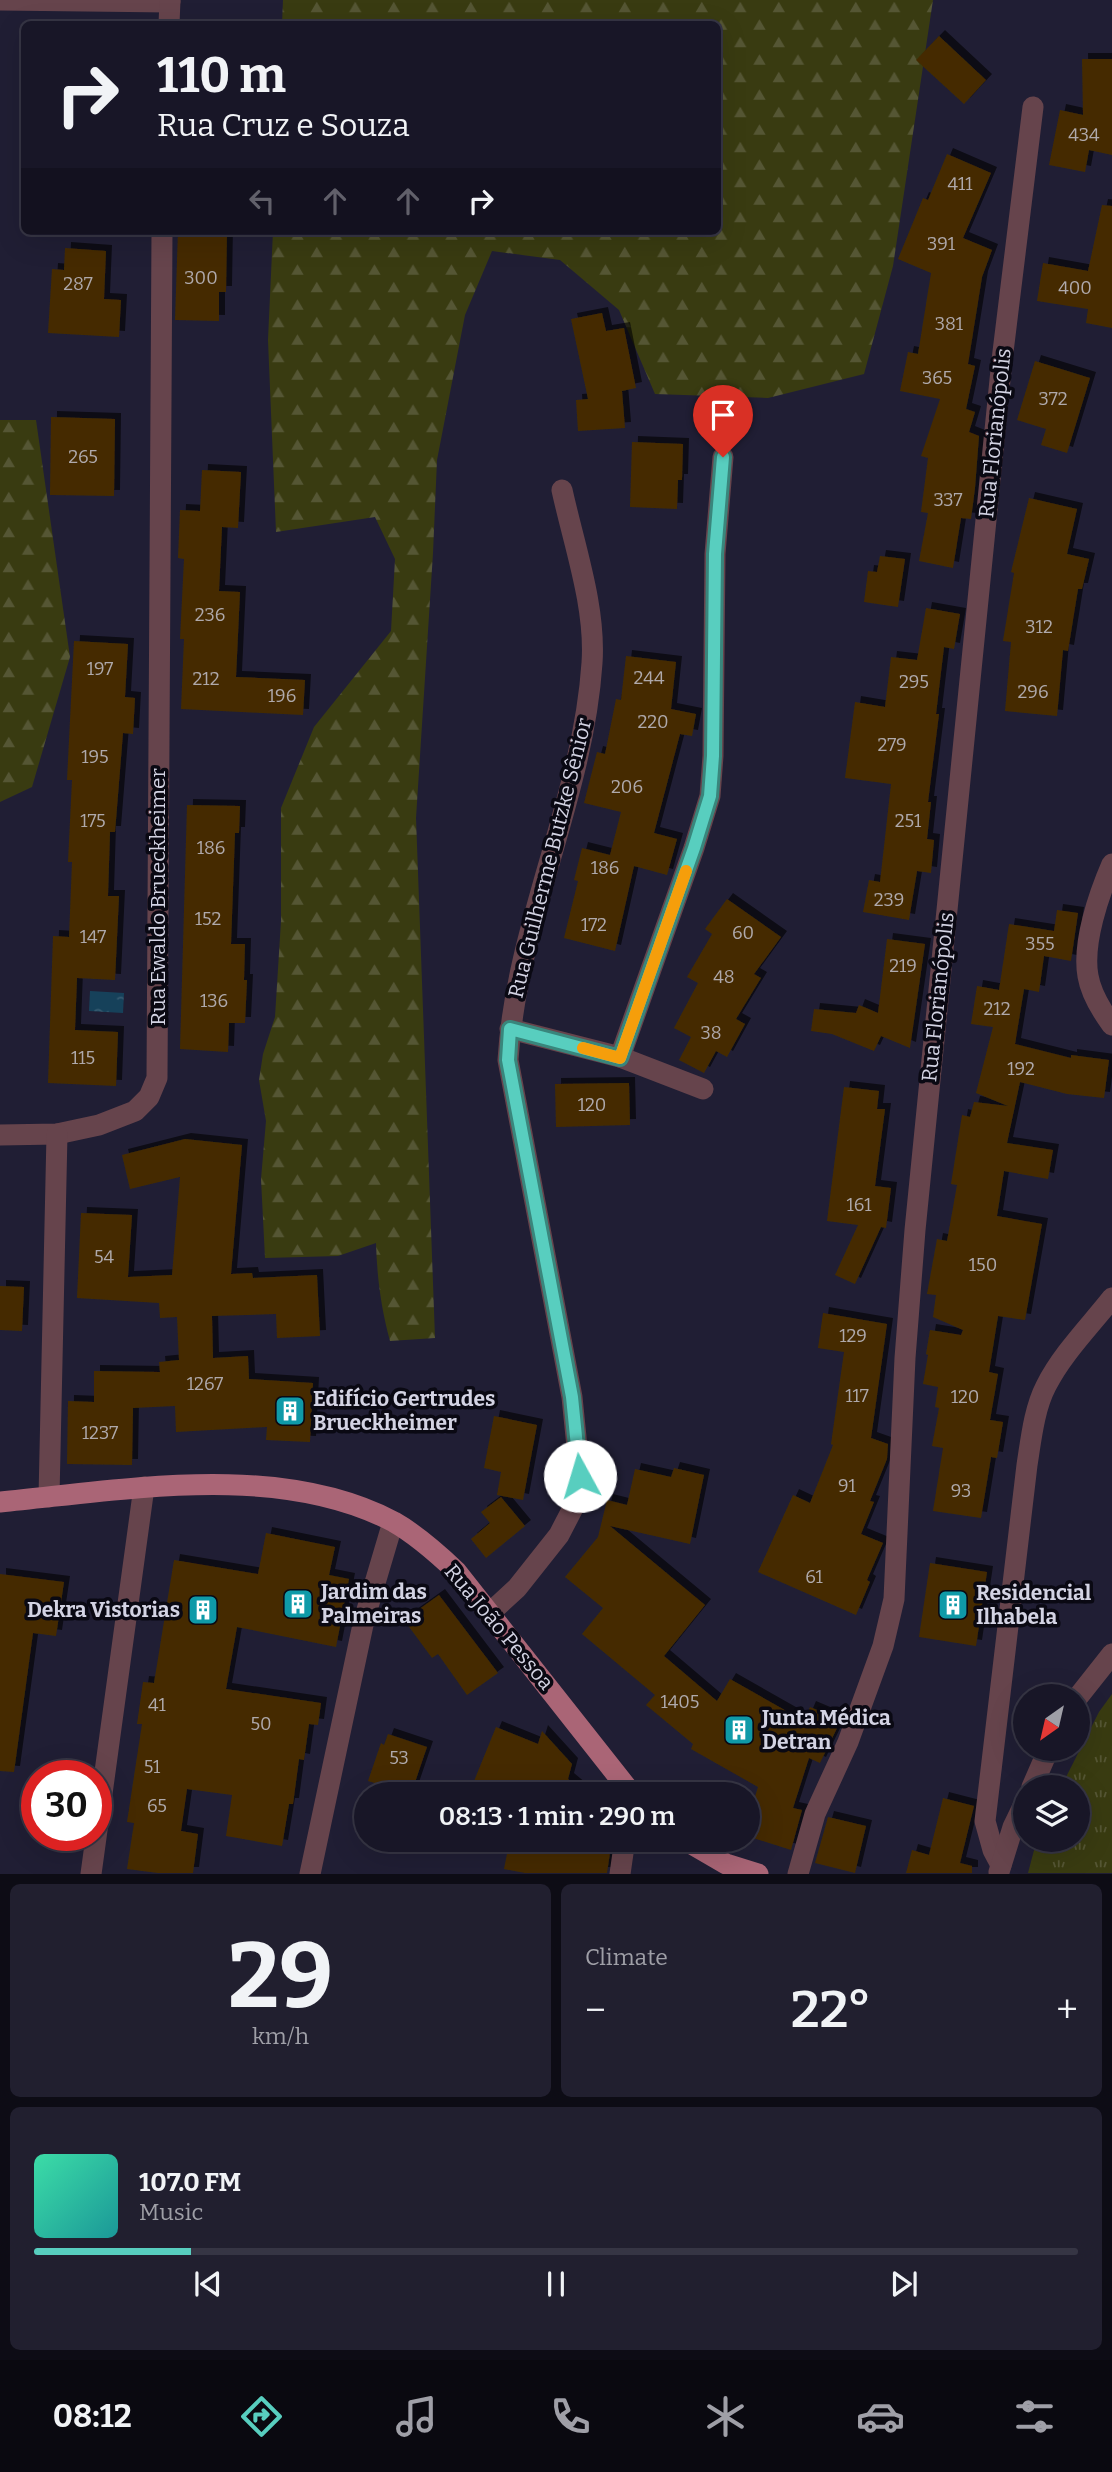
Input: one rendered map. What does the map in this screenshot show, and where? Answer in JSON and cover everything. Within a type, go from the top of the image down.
[{"type":"main road","name":"Rua João Pessoa","points":[[0,1502],[144,1488],[265,1486],[304,1491],[345,1503],[393,1522],[429,1546],[456,1572],[491,1612],[623,1782]]},
{"type":"main road","points":[[705,1852],[726,1864],[758,1874]]},
{"type":"street","points":[[0,0],[170,1],[169,21]]},
{"type":"street","name":"Rua Florianópolis","points":[[797,1874],[815,1814],[848,1742],[883,1646],[894,1599],[905,1358],[915,1230],[1002,360],[1033,107]]},
{"type":"street","name":"Rua Ewaldo Brueckheimer","points":[[0,1135],[57,1134],[99,1125],[135,1111],[149,1097],[157,1078],[162,235]]},
{"type":"street","points":[[620,1058],[710,796],[713,756],[715,554],[723,457]]},
{"type":"street","name":"Rua Guilherme Butzke Sênior","points":[[491,1612],[517,1588],[559,1535],[575,1506],[580,1476],[572,1397],[508,1060],[510,1029],[527,947],[581,741],[592,662],[590,615],[562,490]]},
{"type":"street","points":[[1112,864],[1101,889],[1088,948],[1088,975],[1099,1007],[1112,1025]]},
{"type":"street","points":[[510,1029],[620,1058],[703,1089]]},
{"type":"street","points":[[49,1497],[57,1134]]},
{"type":"street","points":[[999,1871],[985,1821],[1034,1424],[1045,1387],[1061,1362],[1112,1298]]},
{"type":"street","points":[[91,1874],[144,1488]]},
{"type":"street","points":[[310,1874],[364,1620],[393,1522]]},
{"type":"street","points":[[1088,1684],[1112,1654]]},
{"type":"street","points":[[999,1871],[1013,1827]]},
{"type":"street","points":[[620,1874],[623,1852]]},
{"type":"green space","points":[[283,0],[933,0],[893,266],[864,374],[768,398],[655,394],[619,310],[560,260],[492,251],[465,315],[437,460],[416,818],[435,1338],[390,1341],[380,1292],[376,1243],[338,1256],[265,1258],[261,1179],[266,1121],[259,1080],[263,1054],[275,1017],[281,921],[281,808],[314,727],[391,631],[395,559],[375,517],[276,532],[268,340],[273,235],[721,235],[721,21],[282,21]]},
{"type":"green space","points":[[0,420],[36,420],[70,657],[32,787],[0,802]]},
{"type":"green space","points":[[1112,1694],[1112,1873],[1028,1873],[1034,1852],[1090,1852],[1090,1775],[1067,1775],[1074,1761],[1090,1761],[1090,1730]]},
{"type":"water","points":[[90,991],[124,993],[123,1013],[89,1011]]},
{"type":"building","points":[[939,36],[986,80],[964,104],[916,60]]},
{"type":"building","points":[[1082,59],[1112,59],[1112,155],[1089,150],[1085,172],[1049,165],[1060,110],[1083,115]]},
{"type":"building","points":[[947,154],[991,173],[963,238],[992,250],[982,277],[968,364],[975,366],[966,409],[975,412],[969,432],[979,436],[975,488],[971,519],[961,518],[953,568],[919,561],[928,513],[921,512],[928,458],[921,456],[940,399],[900,391],[908,352],[918,354],[931,273],[898,259],[923,198],[928,200]]},
{"type":"building","points":[[1102,205],[1112,206],[1112,328],[1086,323],[1088,309],[1037,301],[1043,263],[1088,271]]},
{"type":"building","points":[[178,235],[227,235],[226,292],[219,292],[219,321],[175,320]]},
{"type":"building","points":[[65,248],[106,251],[104,299],[121,300],[119,337],[48,333],[52,269],[64,270]]},
{"type":"building","points":[[602,313],[606,331],[624,328],[636,388],[622,391],[625,428],[578,431],[576,400],[588,399],[571,319]]},
{"type":"building","points":[[1035,361],[1090,378],[1067,453],[1041,445],[1046,429],[1017,420]]},
{"type":"building","points":[[51,417],[115,419],[114,496],[50,495]]},
{"type":"building","points":[[632,442],[683,444],[682,480],[678,480],[677,509],[630,507]]},
{"type":"building","points":[[202,470],[241,472],[238,528],[222,527],[219,591],[240,592],[236,677],[305,680],[303,715],[181,709],[184,639],[180,639],[184,559],[178,558],[180,510],[200,511]]},
{"type":"building","points":[[1029,498],[1077,509],[1067,554],[1089,559],[1082,589],[1078,589],[1068,651],[1063,650],[1057,716],[1005,711],[1011,642],[1003,641],[1014,573],[1011,572]]},
{"type":"building","points":[[880,556],[905,559],[898,607],[864,602],[868,571],[877,572]]},
{"type":"building","points":[[926,608],[960,614],[954,649],[944,647],[936,714],[939,714],[928,802],[931,802],[927,839],[934,840],[931,873],[917,871],[909,920],[863,912],[869,880],[880,882],[891,784],[845,778],[855,702],[885,707],[891,657],[917,660]]},
{"type":"building","points":[[74,641],[128,644],[125,697],[135,698],[133,734],[123,733],[115,832],[110,832],[108,896],[119,896],[115,980],[77,978],[75,1030],[118,1032],[116,1086],[48,1083],[53,936],[69,937],[72,862],[68,862],[72,780],[67,780]]},
{"type":"building","points":[[626,656],[676,662],[671,709],[696,714],[692,736],[680,734],[654,833],[677,839],[667,875],[634,866],[615,951],[564,938],[578,881],[574,880],[582,848],[610,855],[621,812],[584,803],[597,752],[605,754],[616,699],[621,700]]},
{"type":"building","points":[[187,805],[240,806],[239,833],[235,833],[231,944],[245,944],[245,1023],[229,1023],[228,1052],[180,1049]]},
{"type":"building","points":[[727,899],[781,937],[754,974],[761,978],[736,1019],[745,1024],[727,1057],[716,1051],[704,1073],[679,1060],[691,1037],[674,1028],[698,983],[687,977],[712,934],[705,929]]},
{"type":"building","points":[[1057,910],[1078,913],[1071,961],[1044,956],[1039,992],[1024,989],[1015,1044],[1071,1058],[1071,1055],[1109,1060],[1104,1098],[1067,1094],[1020,1082],[1007,1143],[1053,1150],[1048,1179],[1004,1171],[997,1216],[1042,1224],[1025,1320],[998,1316],[989,1372],[998,1374],[990,1420],[1003,1422],[997,1458],[991,1457],[981,1518],[933,1511],[943,1448],[932,1446],[939,1408],[935,1407],[938,1387],[923,1384],[926,1354],[930,1330],[961,1335],[963,1330],[933,1317],[936,1295],[927,1294],[937,1239],[947,1241],[957,1185],[951,1184],[962,1115],[970,1117],[974,1102],[1008,1106],[976,1093],[993,1027],[971,1024],[977,986],[999,990],[1009,924],[1054,931]]},
{"type":"building","points":[[887,939],[925,944],[910,1048],[881,1036],[874,1051],[832,1034],[811,1031],[814,1009],[856,1013],[859,1005],[878,1013]]},
{"type":"building","points":[[629,1083],[630,1125],[556,1127],[555,1084]]},
{"type":"building","points":[[844,1087],[879,1091],[877,1109],[885,1109],[875,1186],[891,1188],[886,1228],[881,1227],[855,1284],[835,1275],[858,1225],[827,1221]]},
{"type":"building","points":[[185,1139],[242,1145],[231,1274],[252,1273],[253,1278],[317,1275],[320,1336],[277,1338],[276,1314],[212,1316],[213,1358],[248,1356],[249,1379],[313,1383],[310,1442],[266,1440],[267,1427],[176,1432],[175,1406],[133,1408],[132,1465],[67,1464],[68,1401],[94,1402],[94,1371],[160,1372],[159,1362],[179,1360],[177,1317],[160,1318],[159,1303],[77,1298],[81,1213],[132,1215],[128,1277],[172,1275],[180,1177],[130,1189],[122,1155]]},
{"type":"building","points":[[0,1286],[24,1287],[22,1331],[0,1330]]},
{"type":"building","points":[[823,1313],[887,1324],[871,1438],[888,1444],[887,1459],[870,1501],[874,1502],[861,1534],[883,1543],[856,1615],[758,1572],[793,1495],[810,1503],[833,1445],[831,1444],[844,1352],[818,1348]]},
{"type":"building","points":[[494,1416],[537,1425],[523,1500],[497,1495],[501,1472],[484,1468]]},
{"type":"building","points":[[674,1468],[704,1475],[690,1544],[610,1526],[705,1605],[664,1656],[717,1701],[730,1679],[804,1721],[810,1707],[841,1720],[820,1763],[809,1758],[793,1808],[802,1810],[791,1850],[760,1840],[760,1782],[749,1782],[691,1749],[693,1744],[646,1705],[655,1695],[582,1634],[603,1608],[565,1577],[598,1537],[607,1500],[627,1505],[635,1469],[671,1477]]},
{"type":"building","points":[[501,1497],[525,1526],[486,1558],[471,1539],[490,1523],[481,1512]]},
{"type":"building","points":[[266,1533],[335,1547],[329,1575],[349,1579],[336,1647],[237,1627],[226,1689],[321,1703],[318,1725],[309,1724],[304,1760],[299,1759],[293,1804],[289,1804],[282,1846],[226,1836],[232,1795],[187,1789],[181,1831],[198,1834],[193,1873],[158,1873],[127,1869],[134,1823],[127,1822],[142,1724],[137,1724],[143,1682],[154,1683],[174,1560],[258,1574]]},
{"type":"building","name":"Residencial Ilhabela","points":[[930,1563],[987,1572],[976,1646],[919,1637]]},
{"type":"building","points":[[0,1574],[64,1582],[56,1636],[33,1633],[14,1772],[0,1771]]},
{"type":"building","points":[[439,1595],[498,1673],[467,1695],[438,1654],[432,1658],[404,1620]]},
{"type":"building","points":[[496,1727],[538,1744],[542,1731],[572,1764],[568,1779],[572,1782],[474,1782]]},
{"type":"building","points":[[388,1734],[427,1747],[415,1782],[368,1781],[381,1743],[384,1745]]},
{"type":"building","points":[[943,1798],[974,1806],[960,1863],[972,1866],[972,1873],[906,1873],[912,1850],[929,1855]]},
{"type":"building","points":[[828,1817],[866,1826],[855,1873],[815,1863]]},
{"type":"building","points":[[507,1852],[610,1852],[607,1873],[525,1873],[504,1869]]},
{"type":"slow traffic","points":[[583,1048],[620,1058],[686,871]]},
{"type":"place","name":"Edifício Gertrudes Brueckheimer","points":[[290,1411]]},
{"type":"place","name":"Jardim das Palmeiras","points":[[298,1604]]},
{"type":"place","name":"Residencial Ilhabela","points":[[953,1605]]},
{"type":"place","name":"Dekra Vistorias","points":[[203,1610]]},
{"type":"place","name":"Junta Médica Detran","points":[[739,1730]]},
{"type":"route","points":[[580,1476],[572,1397],[508,1060],[510,1029],[620,1058],[710,796],[713,756],[715,554],[723,457]]}]
